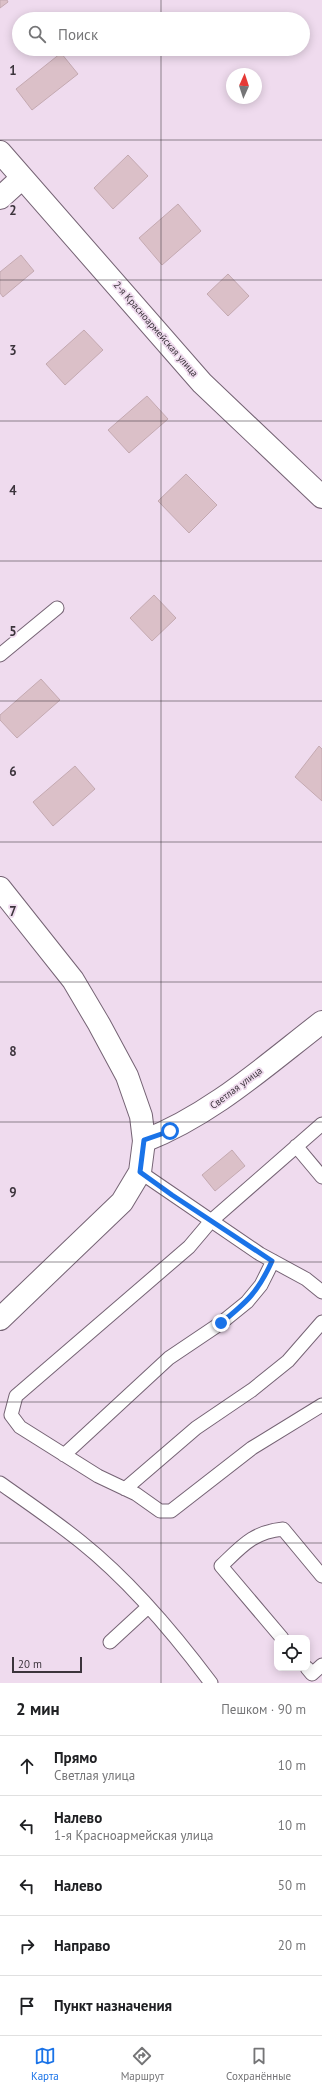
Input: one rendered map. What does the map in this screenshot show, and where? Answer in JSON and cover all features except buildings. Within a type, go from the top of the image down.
[{"type":"street","name":"2-я Красноармейская улица","points":[[0,152],[202,382],[322,497]]},
{"type":"street","points":[[0,198],[22,178]]},
{"type":"street","points":[[0,888],[72,980],[99,1024],[126,1076],[141,1116],[144,1140],[140,1172],[122,1202],[0,1319]]},
{"type":"street","name":"Светлая улица","points":[[144,1140],[170,1131],[209,1109],[322,1022]]},
{"type":"lane","points":[[0,656],[57,608]]},
{"type":"lane","points":[[322,1124],[211,1221],[190,1247],[16,1396],[11,1415],[20,1427],[98,1476],[136,1494],[160,1511],[171,1511],[252,1448],[322,1405]]},
{"type":"lane","points":[[296,1146],[322,1177]]},
{"type":"lane","points":[[140,1172],[272,1261],[306,1279],[322,1292]]},
{"type":"lane","points":[[64,1455],[169,1358],[221,1323],[247,1302],[261,1285],[272,1261]]},
{"type":"lane","points":[[125,1489],[196,1428],[252,1390],[288,1361],[322,1322]]},
{"type":"lane","points":[[0,1483],[82,1543],[148,1607],[178,1639],[211,1683]]},
{"type":"lane","points":[[279,1635],[221,1566],[246,1542],[266,1531],[283,1529],[322,1576]]},
{"type":"lane","points":[[110,1642],[148,1607]]},
{"type":"lane","points":[[310,1671],[312,1674],[322,1664]]},
{"type":"route","points":[[170,1131],[144,1140],[140,1172],[272,1261],[261,1285],[247,1302],[221,1323]]}]
